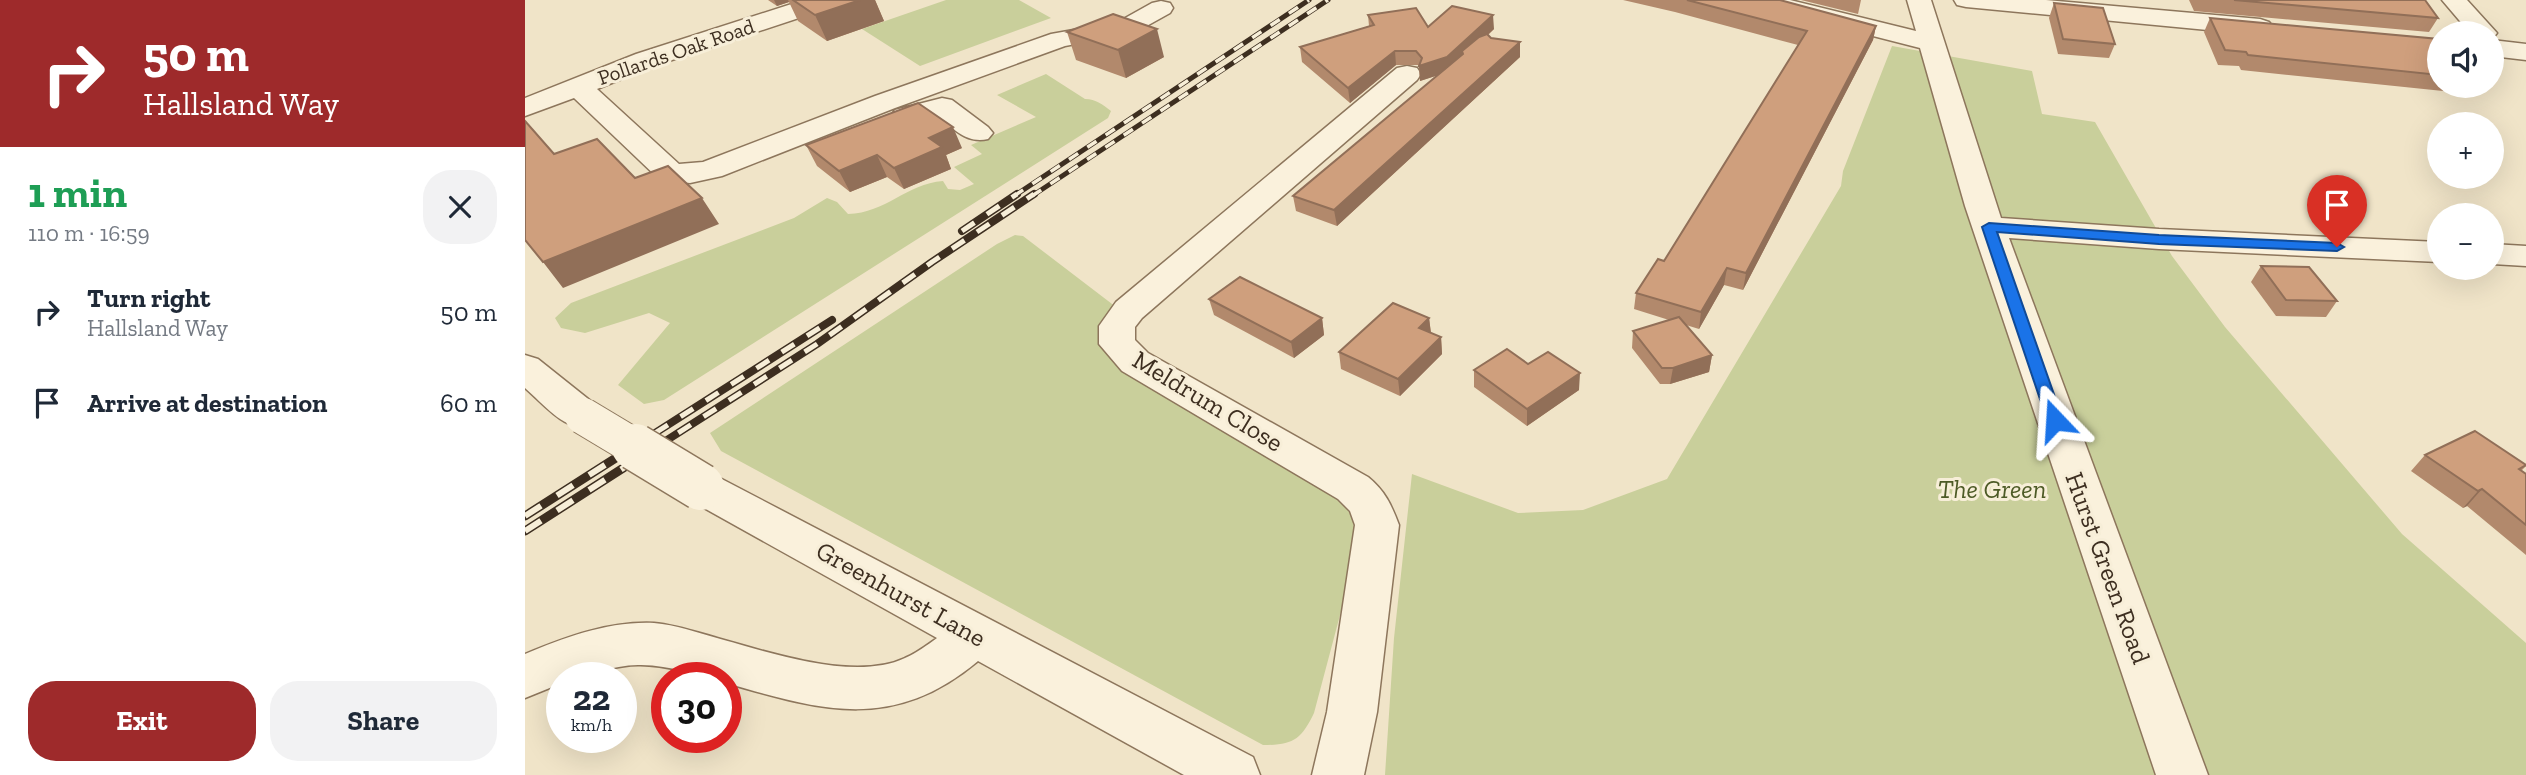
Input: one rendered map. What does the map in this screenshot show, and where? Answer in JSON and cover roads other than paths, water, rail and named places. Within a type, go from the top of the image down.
[{"type":"street","name":"Pollards Oak Road","points":[[525,108],[645,60],[665,75],[676,75],[769,42],[770,38],[752,25],[829,0]]},
{"type":"street","points":[[1761,0],[1931,43]]},
{"type":"street","name":"Hurst Green Road","points":[[1919,0],[1989,227],[2182,775]]},
{"type":"street","points":[[1966,0],[2290,30]]},
{"type":"street","points":[[2454,0],[2473,21]]},
{"type":"street","points":[[1125,29],[1161,8]]},
{"type":"street","points":[[577,86],[671,173],[690,174],[711,170],[888,115],[1060,39],[1084,33],[1125,29],[1151,36]]},
{"type":"street","points":[[2504,46],[2526,52]]},
{"type":"street","name":"Meldrum Close","points":[[1338,775],[1352,712],[1377,526],[1369,502],[1353,488],[1135,362],[1117,344],[1117,326],[1129,310],[1407,74]]},
{"type":"street","points":[[888,115],[915,116],[942,106],[978,132]]},
{"type":"street","points":[[1989,227],[2159,239],[2427,251]]},
{"type":"street","points":[[2504,255],[2526,256]]},
{"type":"street","name":"Greenhurst Lane","points":[[551,397],[701,487],[975,635],[1178,762],[1234,775]]},
{"type":"street","points":[[525,676],[562,660],[615,646],[654,643],[807,683],[838,687],[891,685],[914,678],[933,667],[975,635]]},
{"type":"railway","points":[[1016,195],[1309,0]]},
{"type":"railway","points":[[1032,196],[1328,0]]},
{"type":"railway","points":[[653,449],[817,344],[1034,194]]},
{"type":"railway","points":[[962,231],[1016,195]]},
{"type":"railway","points":[[630,449],[832,320]]},
{"type":"railway","points":[[525,516],[633,447]]},
{"type":"railway","points":[[525,531],[656,447]]},
{"type":"park label","name":"The Green","points":[[1992,489]]}]
